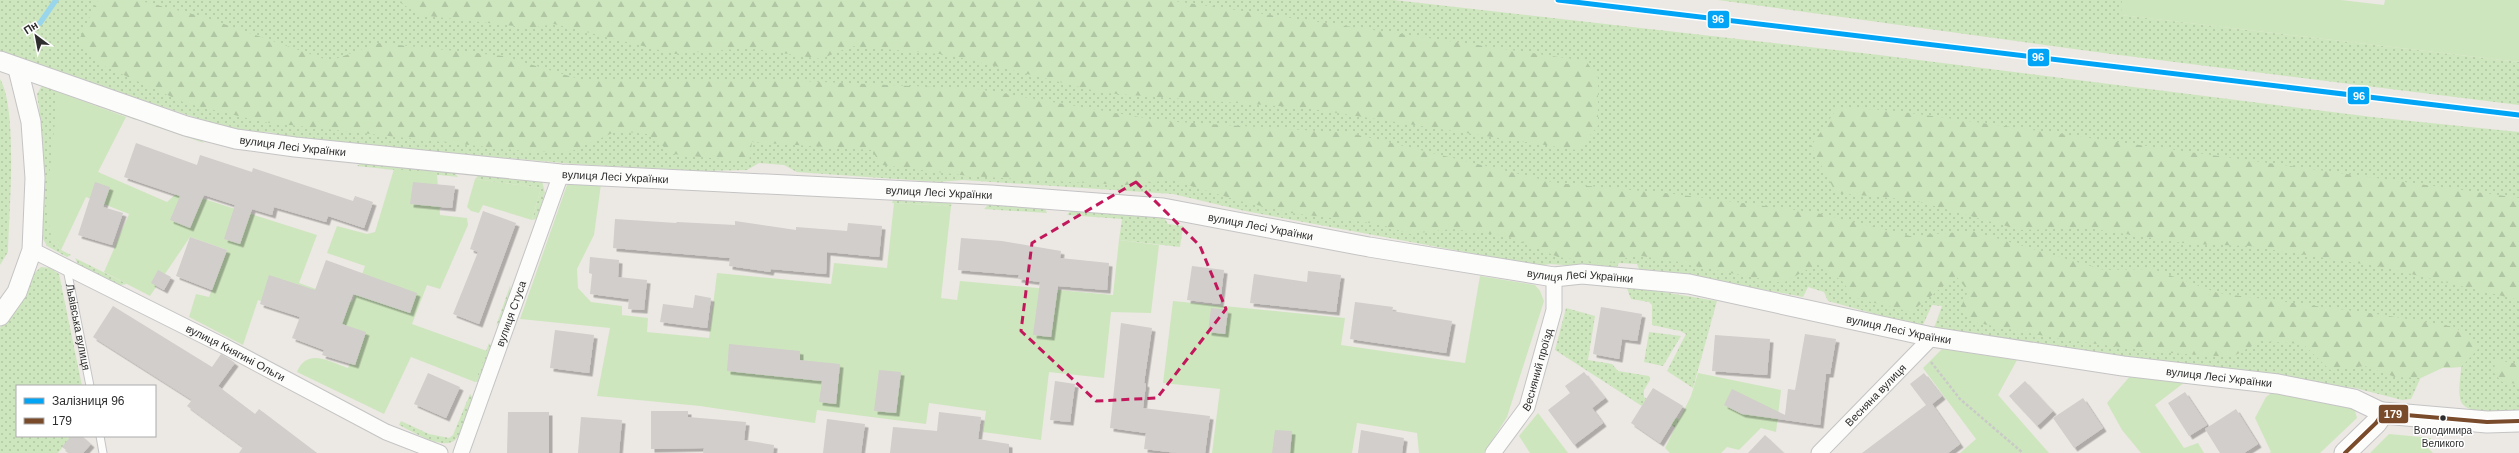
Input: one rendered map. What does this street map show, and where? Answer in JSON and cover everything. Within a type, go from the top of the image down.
[{"type":"main road","name":"вулиця Лесі Українки","points":[[2382,413],[2487,422],[2519,421]]},
{"type":"main road","points":[[2345,453],[2376,423],[2382,413]]},
{"type":"street","name":"вулиця Лесі Українки","points":[[0,61],[18,69],[186,126],[236,138],[295,147],[561,174],[991,195],[1163,208],[1370,247],[1554,277],[1582,274],[1689,284],[1926,343],[2278,384],[2354,399],[2382,413]]},
{"type":"street","points":[[0,316],[16,292],[32,250],[35,171],[31,122],[18,69]]},
{"type":"street","name":"вулиця Стуса","points":[[461,453],[561,174]]},
{"type":"street","name":"вулиця Княгині Ольги","points":[[32,250],[67,269],[224,346],[386,432],[440,453]]},
{"type":"street","name":"Весняний проїзд","points":[[1493,453],[1527,407],[1554,310],[1554,277]]},
{"type":"street","name":"Весняна вулиця","points":[[1819,453],[1926,343]]},
{"type":"lane","name":"Львівська вулиця","points":[[67,269],[90,385]]},
{"type":"lane","points":[[100,437],[103,453]]},
{"type":"path","points":[[1926,343],[1960,399],[2023,453]]},
{"type":"highlighted area","points":[[1136,182],[1200,246],[1226,309],[1157,398],[1096,401],[1021,331],[1032,243]]},
{"type":"green space","points":[[0,0],[1394,0],[1871,54],[2372,117],[2519,132],[2519,412],[2495,413],[2476,411],[2468,408],[2463,404],[2459,394],[2461,367],[2442,368],[2421,377],[2411,399],[2402,400],[2355,388],[2116,356],[1934,328],[1942,306],[1932,305],[1922,327],[1828,301],[1824,292],[1808,287],[1803,297],[1663,271],[1639,269],[1637,264],[1619,263],[1616,269],[1550,264],[1540,266],[1245,211],[1173,194],[963,180],[938,182],[797,172],[784,165],[759,163],[747,170],[701,171],[574,164],[284,138],[268,132],[251,136],[0,53]]},
{"type":"green space","points":[[98,0],[137,0],[204,17],[330,61],[379,43],[503,56],[582,80],[756,79],[977,89],[1162,121],[1350,133],[1556,183],[1674,194],[1817,213],[1910,236],[1972,231],[2104,270],[2153,269],[2218,293],[2383,315],[2455,327],[2480,347],[2461,367],[2442,368],[2421,378],[2395,377],[2365,366],[2330,370],[2303,344],[2261,341],[2232,357],[2156,352],[2060,339],[1978,323],[1959,311],[1968,291],[1956,276],[1911,312],[1855,298],[1842,281],[1817,264],[1783,283],[1637,255],[1606,264],[1558,257],[1507,236],[1452,229],[1410,234],[1379,224],[1291,213],[1240,201],[1171,180],[1126,185],[969,176],[882,165],[871,150],[752,142],[749,162],[673,154],[647,134],[617,131],[572,151],[532,152],[263,122],[185,103],[104,66],[78,42]]},
{"type":"green space","points":[[396,0],[1167,0],[1586,61],[1598,78],[1598,126],[1577,150],[1305,108],[1104,93],[950,55],[852,46],[821,59],[749,48],[675,54],[554,24],[531,28],[420,15]]},
{"type":"green space","points":[[1718,0],[2122,0],[2122,15],[2519,62],[2519,105],[2111,54]]},
{"type":"green space","points":[[2122,0],[2341,0],[2384,5],[2385,0],[2519,0],[2519,62],[2121,15]]},
{"type":"green space","points":[[0,79],[6,93],[9,113],[11,137],[11,188],[8,252],[0,265]]},
{"type":"green space","points":[[43,84],[137,118],[136,120],[58,92],[52,241],[61,250],[71,255],[67,257],[47,246],[42,237],[41,123],[37,94]]},
{"type":"green space","points":[[58,92],[126,117],[98,172],[167,202],[179,191],[317,235],[299,283],[352,302],[365,266],[327,253],[337,226],[367,234],[375,232],[394,169],[437,174],[440,215],[467,218],[468,225],[440,289],[427,285],[412,324],[487,351],[475,382],[411,357],[384,414],[297,372],[301,364],[313,358],[327,360],[348,368],[361,337],[258,300],[243,345],[189,317],[196,294],[209,297],[227,250],[190,237],[150,296],[104,272],[129,214],[86,197],[61,250],[52,241],[46,208]]},
{"type":"green space","points":[[1838,107],[1896,111],[2519,198],[2519,300],[2382,267],[2249,246],[2190,244],[2087,228],[2020,230],[1913,200],[1836,193],[1811,146]]},
{"type":"green space","points":[[147,122],[200,139],[204,143],[145,123]]},
{"type":"green space","points":[[363,162],[453,171],[458,177],[357,166]]},
{"type":"green space","points":[[479,175],[542,181],[545,193],[537,219],[532,220],[541,188],[475,179]]},
{"type":"green space","points":[[475,179],[541,188],[532,220],[483,205],[479,213],[471,211],[467,207]]},
{"type":"green space","points":[[568,182],[601,184],[594,235],[577,269],[578,288],[591,302],[622,306],[622,315],[648,318],[647,332],[709,338],[717,273],[831,284],[834,263],[887,268],[894,203],[951,206],[941,298],[957,300],[960,281],[1113,295],[1119,240],[1159,245],[1151,313],[1111,312],[1104,378],[1049,372],[1041,440],[983,432],[986,411],[929,403],[926,424],[817,410],[815,423],[700,406],[597,396],[610,328],[520,319]]},
{"type":"green space","points":[[893,200],[950,202],[952,206],[892,203]]},
{"type":"green space","points":[[988,205],[1045,209],[1047,213],[984,209]]},
{"type":"green space","points":[[1073,208],[1164,217],[1168,224],[1183,226],[1180,247],[1119,240],[1122,219],[1067,215]]},
{"type":"green space","points":[[75,258],[127,284],[120,285],[78,264]]},
{"type":"green space","points":[[41,267],[50,268],[59,274],[82,385],[16,385],[16,437],[70,437],[58,453],[0,453],[0,328],[29,278]]},
{"type":"green space","points":[[1480,276],[1535,285],[1540,291],[1544,301],[1507,417],[1484,453],[1419,453],[1417,433],[1357,423],[1352,453],[1212,453],[1220,389],[1163,383],[1173,301],[1345,318],[1341,345],[1465,363]]},
{"type":"green space","points":[[510,286],[511,291],[507,308],[496,326]]},
{"type":"green space","points":[[1626,286],[1717,301],[1693,388],[1667,371],[1686,334],[1680,331],[1652,325],[1652,305],[1649,302],[1631,299]]},
{"type":"green space","points":[[1566,308],[1595,316],[1588,360],[1612,364],[1618,371],[1649,376],[1650,380],[1644,390],[1644,397],[1680,420],[1676,428],[1555,350]]},
{"type":"green space","points":[[1649,332],[1681,336],[1663,366],[1644,362]]},
{"type":"green space","points":[[489,343],[492,347],[480,381],[475,382]]},
{"type":"green space","points":[[1942,349],[2017,360],[1998,395],[2049,453],[1960,453],[1976,439],[1923,368]]},
{"type":"green space","points":[[2495,360],[2519,364],[2519,384],[2502,382],[2494,373]]},
{"type":"green space","points":[[1698,373],[1781,390],[1776,432],[1761,428],[1739,450],[1727,447],[1721,453],[1670,453],[1665,448],[1691,396]]},
{"type":"green space","points":[[2131,375],[2185,382],[2155,405],[2184,448],[2198,443],[2204,453],[2141,453],[2122,430],[2107,403]]},
{"type":"green space","points":[[2274,391],[2354,407],[2357,418],[2320,453],[2269,453],[2271,452],[2255,418],[2266,397]]},
{"type":"green space","points":[[470,394],[473,398],[464,425],[456,439],[451,442],[436,442],[399,425],[401,421],[429,434],[449,438],[453,435]]},
{"type":"green space","points":[[1538,413],[1568,453],[1530,453],[1519,436]]},
{"type":"green space","points":[[2389,434],[2431,438],[2428,448],[2433,453],[2370,453]]},
{"type":"building","points":[[136,143],[197,165],[200,155],[252,172],[253,168],[353,201],[355,196],[373,202],[364,228],[328,216],[326,222],[274,207],[272,215],[252,209],[240,244],[224,239],[235,205],[204,195],[190,228],[170,220],[180,196],[124,177]]},
{"type":"building","points":[[95,182],[110,187],[103,207],[123,213],[112,245],[78,235]]},
{"type":"building","points":[[413,182],[455,186],[452,208],[410,204]]},
{"type":"building","points":[[483,211],[516,223],[479,324],[453,314],[478,252],[470,249]]},
{"type":"building","points":[[615,219],[735,225],[735,221],[796,230],[796,227],[847,231],[848,223],[882,226],[879,257],[827,252],[826,274],[771,269],[770,272],[729,266],[730,258],[613,248]]},
{"type":"building","points":[[190,237],[227,250],[212,290],[176,276]]},
{"type":"building","points":[[961,238],[1002,241],[1061,251],[1060,258],[1109,263],[1107,290],[1058,286],[1051,337],[1033,335],[1040,282],[1018,279],[1019,275],[958,270]]},
{"type":"building","points":[[590,257],[619,260],[618,277],[647,280],[644,310],[628,309],[629,299],[590,294],[592,274],[589,273]]},
{"type":"building","points":[[326,260],[417,293],[410,313],[353,294],[342,324],[366,332],[355,365],[322,355],[324,350],[292,338],[300,317],[260,304],[269,275],[315,290]]},
{"type":"building","points":[[1192,266],[1224,270],[1220,304],[1187,300]]},
{"type":"building","points":[[158,270],[171,277],[164,290],[151,283]]},
{"type":"building","points":[[1308,271],[1341,275],[1336,312],[1250,303],[1254,274],[1307,282]]},
{"type":"building","points":[[695,295],[711,298],[707,328],[660,322],[663,304],[693,308]]},
{"type":"building","points":[[1355,302],[1393,307],[1392,311],[1452,321],[1446,353],[1350,339]]},
{"type":"building","points":[[113,306],[212,367],[221,354],[231,360],[235,363],[218,386],[255,414],[259,409],[317,453],[239,453],[243,447],[187,406],[192,400],[93,337]]},
{"type":"building","points":[[1601,307],[1642,314],[1637,341],[1622,339],[1619,359],[1593,354]]},
{"type":"building","points":[[1211,308],[1228,310],[1225,334],[1208,332]]},
{"type":"building","points":[[1121,323],[1152,328],[1144,383],[1146,384],[1143,408],[1210,416],[1205,453],[1177,453],[1144,449],[1146,433],[1110,428]]},
{"type":"building","points":[[555,330],[594,335],[589,373],[550,368]]},
{"type":"building","points":[[1805,334],[1836,339],[1830,374],[1826,374],[1820,425],[1742,414],[1724,405],[1732,389],[1785,415],[1788,389],[1795,390]]},
{"type":"building","points":[[1715,335],[1770,339],[1767,375],[1712,371]]},
{"type":"building","points":[[729,344],[800,351],[800,360],[840,364],[836,404],[819,402],[822,381],[727,371]]},
{"type":"building","points":[[879,370],[901,372],[896,413],[874,411]]},
{"type":"building","points":[[1584,372],[1605,398],[1592,408],[1603,423],[1574,445],[1548,410],[1570,393],[1565,386]]},
{"type":"building","points":[[428,373],[460,387],[446,418],[414,404]]},
{"type":"building","points":[[1924,373],[1942,396],[1932,404],[1960,444],[1948,453],[1862,453],[1926,405],[1910,384]]},
{"type":"building","points":[[1055,381],[1075,384],[1070,422],[1050,420]]},
{"type":"building","points":[[2025,381],[2053,411],[2037,426],[2009,396]]},
{"type":"building","points":[[1653,388],[1683,406],[1660,443],[1631,423]]},
{"type":"building","points":[[2185,392],[2207,425],[2189,436],[2168,403]]},
{"type":"building","points":[[2083,398],[2103,428],[2074,448],[2053,418]]},
{"type":"building","points":[[2236,409],[2258,444],[2244,453],[2220,453],[2205,429]]},
{"type":"building","points":[[651,411],[688,411],[688,417],[746,422],[744,440],[774,445],[773,453],[703,453],[704,448],[651,449]]},
{"type":"building","points":[[508,412],[549,412],[549,453],[507,453]]},
{"type":"building","points":[[939,412],[981,417],[978,439],[1009,444],[1009,453],[890,453],[893,427],[937,431]]},
{"type":"building","points":[[581,417],[622,420],[619,453],[578,453]]},
{"type":"building","points":[[827,419],[865,424],[861,453],[823,453]]},
{"type":"building","points":[[1275,430],[1292,431],[1290,453],[1272,453]]},
{"type":"building","points":[[1361,430],[1404,438],[1402,453],[1358,453]]},
{"type":"building","points":[[1765,435],[1784,453],[1748,453]]},
{"type":"building","points":[[70,437],[83,437],[91,444],[83,453],[70,453],[62,447]]},
{"type":"waterway","points":[[40,23],[56,0]]},
{"type":"rail line","name":"96","points":[[1558,0],[2519,115]]},
{"type":"transit line","name":"179","points":[[2345,453],[2376,423],[2383,413],[2487,422],[2519,421]]},
{"type":"place","name":"Володимира Великого","points":[[2443,418]]}]
